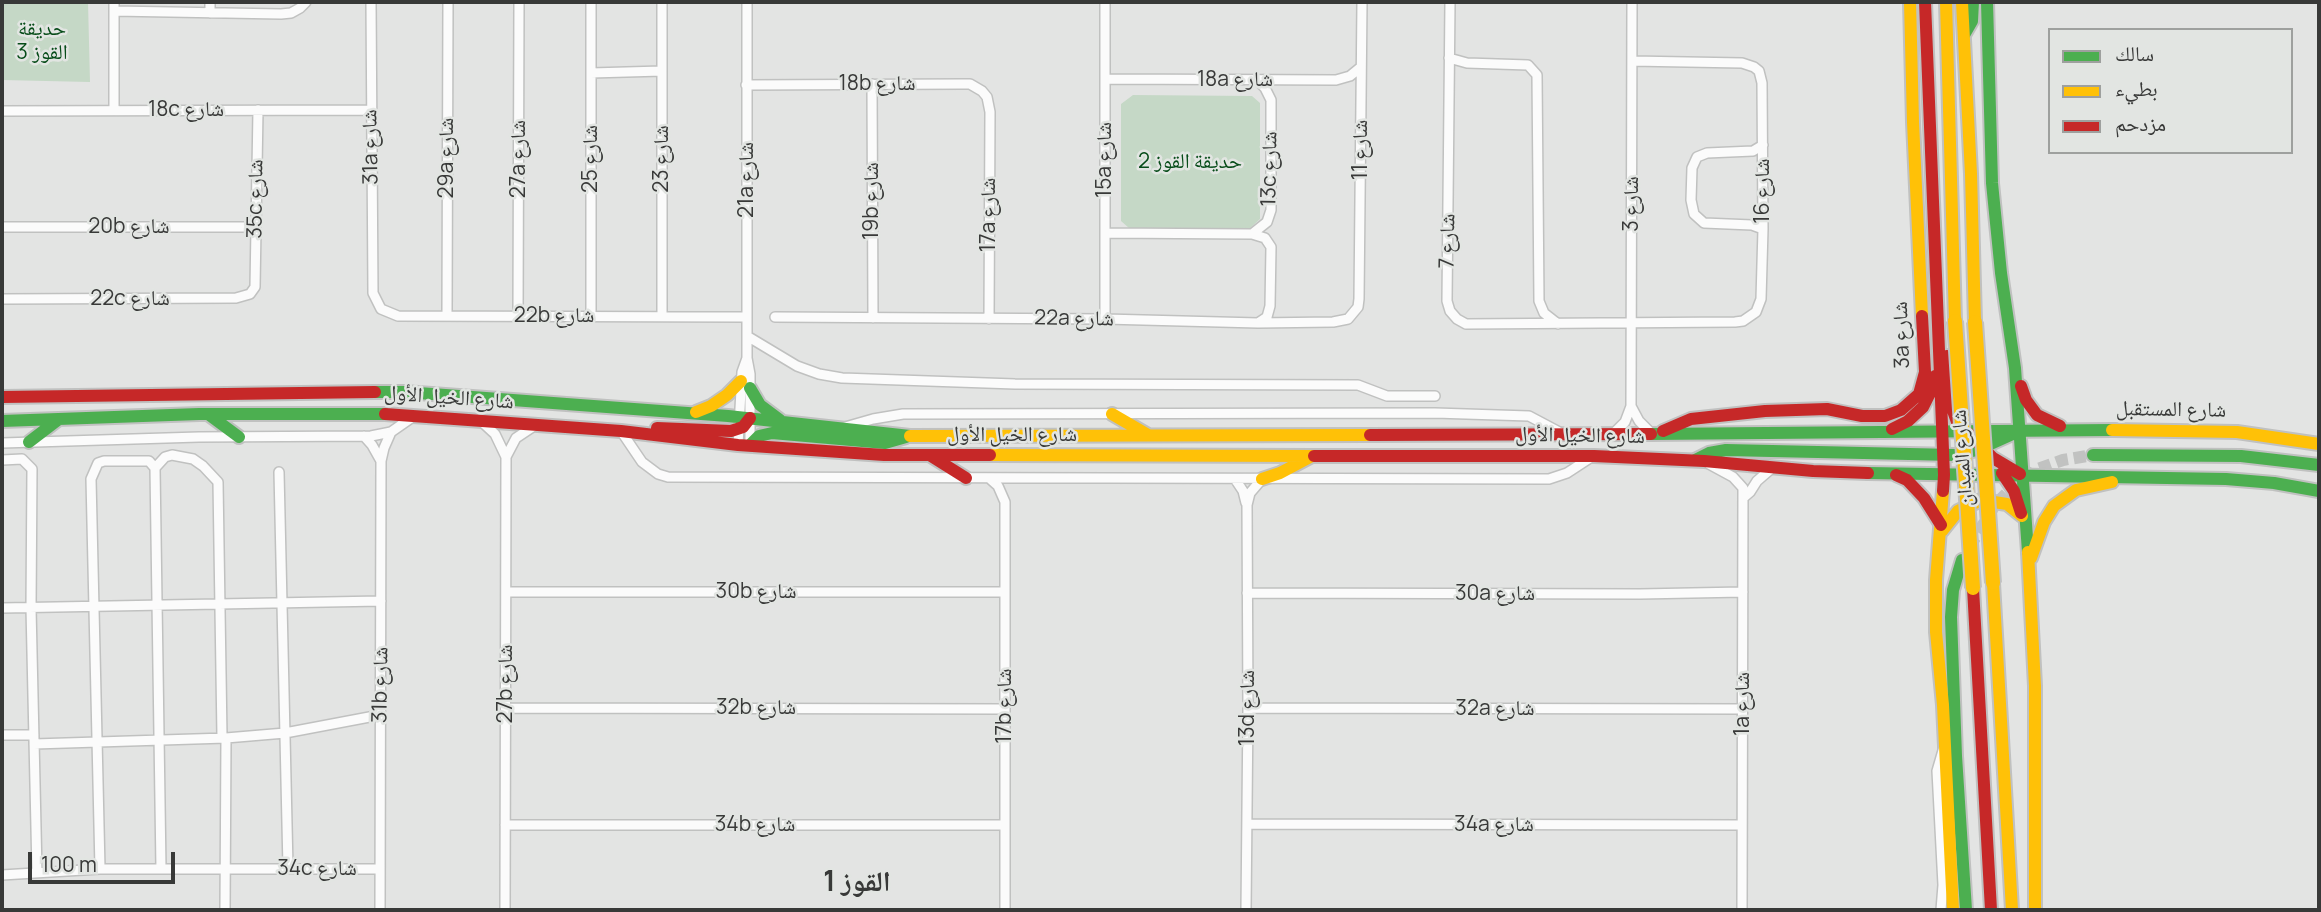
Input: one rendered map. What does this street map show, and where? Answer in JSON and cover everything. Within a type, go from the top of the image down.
[{"type":"main road","name":"3a شارع","points":[[1656,433],[1692,419],[1765,411],[1827,409],[1885,416],[1901,410],[1914,400],[1924,380],[1910,2]]},
{"type":"main road","points":[[1925,2],[1944,455],[1936,580],[1936,632],[1943,705],[1952,910]]},
{"type":"main road","name":"شارع الميدان","points":[[1946,2],[1955,321],[1991,910]]},
{"type":"main road","name":"شارع الميدان","points":[[1962,2],[1975,322],[2012,910]]},
{"type":"main road","points":[[1963,36],[1972,21],[1973,2]]},
{"type":"main road","points":[[1987,2],[1992,183],[2001,273],[2015,368],[2024,476],[2035,686],[2036,910]]},
{"type":"main road","points":[[1913,122],[1929,139]]},
{"type":"main road","points":[[1938,337],[1946,352],[1957,422],[2005,476],[2026,522]]},
{"type":"main road","points":[[1855,414],[1883,432],[1916,415],[1928,399],[1935,380],[1935,347],[1938,337]]},
{"type":"main road","points":[[2015,368],[2031,408],[2045,420],[2070,429]]},
{"type":"main road","points":[[692,413],[717,402],[746,384],[767,412],[784,422]]},
{"type":"main road","name":"شارع الخيل الأول","points":[[2,397],[384,391],[692,413],[743,431],[836,453],[931,456],[1594,456],[1896,474],[2024,476]]},
{"type":"main road","name":"شارع الخيل الأول","points":[[2,421],[208,414],[357,413],[648,434],[743,431],[784,422],[910,436],[1565,435],[1942,431],[2021,435]]},
{"type":"main road","points":[[208,414],[239,437]]},
{"type":"main road","points":[[1112,414],[1152,437]]},
{"type":"main road","points":[[29,442],[60,418]]},
{"type":"main road","name":"شارع المستقبل","points":[[2021,435],[2070,429],[2237,432],[2319,444]]},
{"type":"main road","points":[[743,431],[759,436],[772,433],[885,443],[910,436]]},
{"type":"main road","points":[[1942,431],[2024,476],[2238,480],[2319,491]]},
{"type":"main road","points":[[1944,475],[1983,452],[2021,435]]},
{"type":"main road","points":[[1699,461],[1709,453],[1726,450],[1944,455],[1983,452]]},
{"type":"main road","points":[[2093,455],[2241,456],[2319,465]]},
{"type":"main road","points":[[931,456],[966,478]]},
{"type":"main road","points":[[1262,479],[1313,456]]},
{"type":"main road","points":[[1896,474],[1916,489],[1941,529]]},
{"type":"main road","points":[[2028,566],[2044,522],[2054,506],[2064,497],[2076,491],[2133,477]]},
{"type":"main road","points":[[1941,529],[1958,511],[1981,500],[1999,501],[2026,522]]},
{"type":"main road","points":[[1962,560],[1953,590],[1951,617],[1956,756],[1966,910]]},
{"type":"main road","points":[[1981,910],[1981,851],[1987,840]]},
{"type":"main road","points":[[2011,886],[2017,897],[2019,910]]},
{"type":"street","points":[[209,13],[210,2]]},
{"type":"street","points":[[114,110],[114,6],[209,13],[281,14],[291,13],[306,2]]},
{"type":"street","name":"31a شارع","points":[[371,2],[373,293]]},
{"type":"street","name":"29a شارع","points":[[447,315],[448,2]]},
{"type":"street","name":"27a شارع","points":[[518,315],[519,2]]},
{"type":"street","name":"شارع 25","points":[[591,2],[591,316]]},
{"type":"street","name":"شارع 23","points":[[662,2],[662,316]]},
{"type":"street","name":"21a شارع","points":[[743,431],[746,384],[742,368],[747,358],[747,2]]},
{"type":"street","name":"15a شارع","points":[[1105,2],[1105,319]]},
{"type":"street","name":"شارع 11","points":[[1359,299],[1362,2]]},
{"type":"street","name":"شارع 7","points":[[1450,2],[1447,301],[1450,311],[1466,324],[1631,322]]},
{"type":"street","name":"شارع 3","points":[[1631,406],[1632,2]]},
{"type":"street","points":[[1449,58],[1467,63],[1528,65],[1538,75],[1539,301],[1544,313],[1558,324]]},
{"type":"street","name":"شارع 16","points":[[1631,322],[1735,322],[1751,317],[1761,299],[1763,229],[1761,77],[1754,67],[1742,63],[1632,61]]},
{"type":"street","name":"18a شارع","points":[[1105,79],[1343,79],[1361,66]]},
{"type":"street","points":[[591,73],[662,71]]},
{"type":"street","name":"13c شارع","points":[[1252,234],[1267,222],[1270,210],[1271,100],[1265,88],[1256,80]]},
{"type":"street","name":"18b شارع","points":[[747,85],[970,84],[987,97],[990,112]]},
{"type":"street","name":"19b شارع","points":[[872,85],[873,318]]},
{"type":"street","name":"35c شارع","points":[[255,288],[258,110]]},
{"type":"street","name":"18c شارع","points":[[2,111],[371,110]]},
{"type":"street","name":"17a شارع","points":[[989,318],[990,112]]},
{"type":"street","points":[[1763,145],[1753,151],[1707,153],[1697,157],[1692,168],[1690,200],[1694,214],[1704,223],[1752,225],[1763,229]]},
{"type":"street","name":"20b شارع","points":[[2,227],[256,227]]},
{"type":"street","points":[[1105,233],[1252,234]]},
{"type":"street","name":"13c شارع","points":[[1252,234],[1265,238],[1271,247],[1269,312],[1263,321],[1258,323]]},
{"type":"street","name":"22c شارع","points":[[2,299],[236,298],[255,288]]},
{"type":"street","name":"22b شارع","points":[[373,293],[381,309],[398,316],[747,317]]},
{"type":"street","name":"22a شارع","points":[[775,317],[1258,323],[1341,321],[1354,314],[1359,299]]},
{"type":"street","points":[[747,336],[797,366],[819,374],[842,377],[1015,384],[1357,385],[1387,396],[1435,396]]},
{"type":"street","points":[[1631,406],[1639,421],[1656,433]]},
{"type":"street","points":[[1613,434],[1625,422],[1631,406]]},
{"type":"street","points":[[845,427],[902,414],[1435,412],[1521,415],[1538,419],[1565,435]]},
{"type":"street","points":[[2,443],[363,436],[391,432],[414,416]]},
{"type":"street","points":[[482,422],[495,434],[506,457]]},
{"type":"street","points":[[506,457],[516,438],[534,426]]},
{"type":"street","points":[[621,431],[642,462],[658,474],[668,477],[1549,478],[1567,473],[1594,456]]},
{"type":"street","name":"31b شارع","points":[[380,910],[381,461],[391,432]]},
{"type":"street","points":[[363,436],[381,461]]},
{"type":"street","points":[[155,468],[164,457],[172,455],[193,459],[218,482],[225,910]]},
{"type":"street","name":"27b شارع","points":[[505,910],[506,457]]},
{"type":"street","points":[[2,460],[22,459],[32,469],[37,872]]},
{"type":"street","points":[[100,869],[90,479],[98,463],[104,461],[149,461],[155,468],[161,869]]},
{"type":"street","points":[[1699,461],[1728,473],[1743,488],[1743,498]]},
{"type":"street","points":[[1743,498],[1772,468]]},
{"type":"street","points":[[279,472],[288,868]]},
{"type":"street","points":[[989,478],[998,486],[1005,502]]},
{"type":"street","name":"17b شارع","points":[[1005,910],[1005,502],[1011,489],[1021,478]]},
{"type":"street","name":"13d شارع","points":[[1235,479],[1243,491],[1247,505],[1246,910]]},
{"type":"street","points":[[1247,505],[1250,493],[1262,479]]},
{"type":"street","name":"1a شارع","points":[[1742,910],[1743,498]]},
{"type":"street","name":"30b شارع","points":[[506,592],[1005,592]]},
{"type":"street","name":"30a شارع","points":[[1248,593],[1743,592]]},
{"type":"street","points":[[2,608],[382,601]]},
{"type":"street","name":"32b شارع","points":[[506,708],[1005,709]]},
{"type":"street","name":"32a شارع","points":[[1248,708],[1743,709]]},
{"type":"street","points":[[2,736],[97,742],[224,738],[285,733],[380,715]]},
{"type":"street","points":[[1941,910],[1943,885],[1937,772],[1945,745]]},
{"type":"street","name":"34a شارع","points":[[1247,824],[1742,825]]},
{"type":"street","name":"34b شارع","points":[[505,825],[1005,825]]},
{"type":"street","name":"34c شارع","points":[[2,875],[100,869],[380,869]]},
{"type":"green space","name":"حديقة القوز 3","points":[[2,2],[88,2],[90,82],[2,80]]},
{"type":"green space","name":"حديقة القوز 2","points":[[1133,95],[1252,96],[1260,103],[1260,219],[1249,229],[1129,228],[1121,221],[1121,104]]},
{"type":"tunnel","points":[[1969,548],[1995,505],[2015,485],[2038,469],[2063,460],[2093,455]]},
{"type":"traffic: fast","points":[[1964,35],[1972,21],[1973,2]]},
{"type":"traffic: fast","points":[[1987,2],[1992,183],[2001,273],[2015,368],[2028,552]]},
{"type":"traffic: fast","points":[[750,388],[760,405],[780,420]]},
{"type":"traffic: fast","points":[[375,392],[728,416],[910,436]]},
{"type":"traffic: fast","points":[[2,421],[199,414],[385,414]]},
{"type":"traffic: fast","points":[[208,414],[239,437]]},
{"type":"traffic: fast","points":[[29,442],[59,419]]},
{"type":"traffic: fast","points":[[1651,434],[2112,430]]},
{"type":"traffic: fast","points":[[1695,460],[1709,453],[1726,450],[1955,455],[1977,450],[2017,432]]},
{"type":"traffic: fast","points":[[750,445],[759,436],[772,433],[885,443],[906,437]]},
{"type":"traffic: fast","points":[[2093,455],[2241,456],[2319,465]]},
{"type":"traffic: fast","points":[[1868,473],[2226,479],[2274,483],[2319,491]]},
{"type":"traffic: fast","points":[[1962,560],[1953,590],[1951,617],[1956,756],[1966,910]]},
{"type":"traffic: slow","points":[[1910,2],[1922,316]]},
{"type":"traffic: slow","points":[[1946,2],[1955,321]]},
{"type":"traffic: slow","points":[[1962,2],[1975,322]]},
{"type":"traffic: slow","points":[[1955,321],[1973,588]]},
{"type":"traffic: slow","points":[[1975,322],[1993,583]]},
{"type":"traffic: slow","points":[[696,412],[727,395],[741,381]]},
{"type":"traffic: slow","points":[[1112,414],[1148,435]]},
{"type":"traffic: slow","points":[[2112,430],[2237,432],[2319,444]]},
{"type":"traffic: slow","points":[[910,436],[1370,435]]},
{"type":"traffic: slow","points":[[990,455],[1314,456]]},
{"type":"traffic: slow","points":[[1262,479],[1312,456]]},
{"type":"traffic: slow","points":[[2031,558],[2044,522],[2054,506],[2076,490],[2112,482]]},
{"type":"traffic: slow","points":[[1943,491],[1936,580],[1936,632],[1943,705],[1953,910]]},
{"type":"traffic: slow","points":[[1942,531],[1958,511],[1981,500],[2007,504],[2022,516]]},
{"type":"traffic: slow","points":[[2028,552],[2035,686],[2035,910]]},
{"type":"traffic: slow","points":[[1993,583],[2012,910]]},
{"type":"traffic: jam","points":[[1925,2],[1943,491]]},
{"type":"traffic: jam","points":[[1663,431],[1691,419],[1765,411],[1827,409],[1862,416],[1885,416],[1901,410],[1919,394],[1925,372],[1922,316]]},
{"type":"traffic: jam","points":[[1947,356],[1951,405],[1957,422],[1993,458],[2020,474]]},
{"type":"traffic: jam","points":[[1892,429],[1908,421],[1923,407],[1935,376]]},
{"type":"traffic: jam","points":[[2021,386],[2026,400],[2037,415],[2060,426]]},
{"type":"traffic: jam","points":[[2,397],[375,392]]},
{"type":"traffic: jam","points":[[385,414],[621,431],[738,445],[884,455],[990,455]]},
{"type":"traffic: jam","points":[[657,428],[731,431],[743,427],[750,418]]},
{"type":"traffic: jam","points":[[1370,435],[1651,434]]},
{"type":"traffic: jam","points":[[931,456],[966,478]]},
{"type":"traffic: jam","points":[[1314,456],[1594,456],[1868,473]]},
{"type":"traffic: jam","points":[[2002,473],[2014,491],[2021,513]]},
{"type":"traffic: jam","points":[[1896,475],[1907,480],[1924,498],[1941,525]]},
{"type":"traffic: jam","points":[[1973,588],[1991,910]]},
{"type":"district","name":"القوز 1","points":[[857,883]]}]
